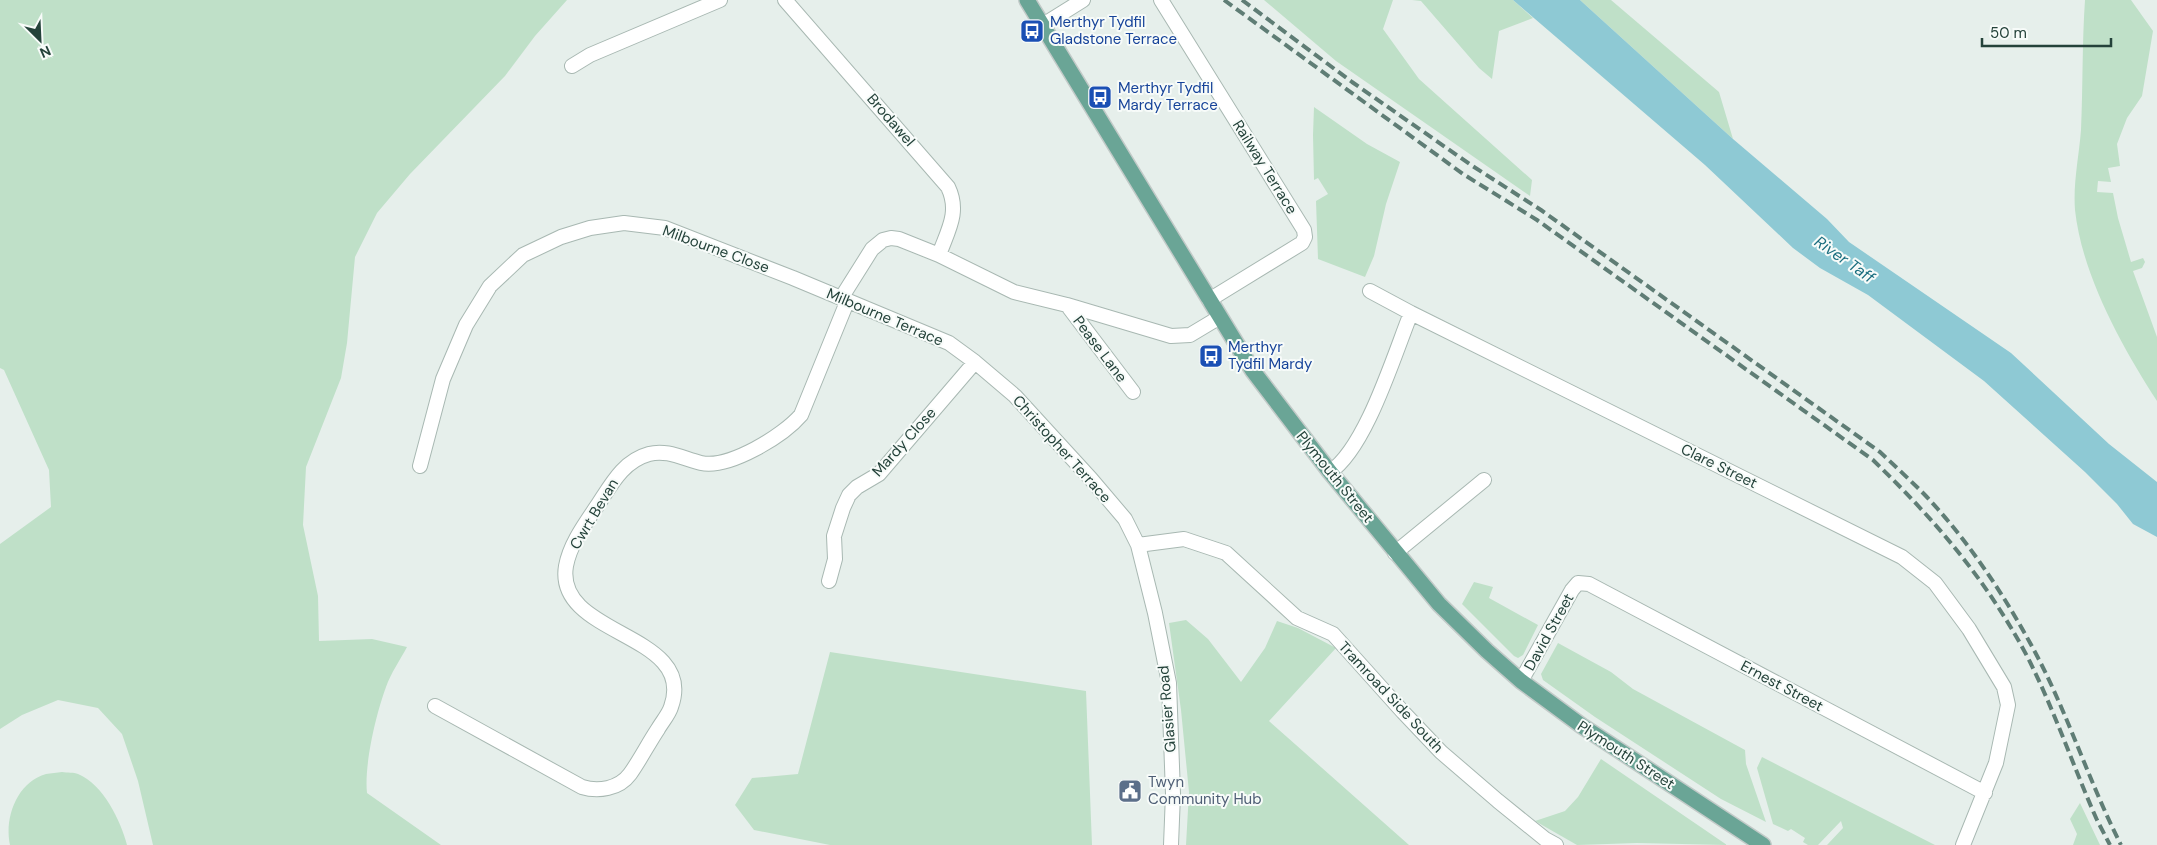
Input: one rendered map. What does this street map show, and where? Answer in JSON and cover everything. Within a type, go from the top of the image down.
[{"type":"main road","name":"Plymouth Street","points":[[1027,0],[1253,371],[1330,472],[1439,604],[1521,682],[1582,726],[1763,845]]},
{"type":"street","points":[[572,66],[590,55],[720,0]]},
{"type":"street","name":"Brodawel","points":[[785,0],[948,186],[954,199],[954,213],[939,255]]},
{"type":"street","points":[[1043,25],[1083,0]]},
{"type":"street","name":"Railway Terrace","points":[[1161,0],[1304,230],[1305,238],[1302,243],[1209,300]]},
{"type":"street","name":"Milbourne Close","points":[[420,466],[444,379],[466,326],[490,286],[523,255],[561,237],[590,228],[624,223],[665,228],[793,278]]},
{"type":"street","name":"Cwrt Bevan","points":[[435,706],[590,790],[613,787],[628,776],[671,708],[675,688],[673,675],[660,658],[594,618],[570,594],[566,582],[566,566],[570,554],[582,529],[621,470],[637,459],[650,454],[666,453],[703,463],[724,462],[768,442],[793,424],[800,416],[845,301],[845,292],[872,249],[883,240],[899,239],[939,255],[1014,292],[1067,305],[1171,336],[1190,336],[1220,317]]},
{"type":"street","name":"Milbourne Terrace","points":[[793,278],[949,343],[975,362]]},
{"type":"street","name":"Clare Street","points":[[1370,291],[1902,557],[1935,582],[1969,630],[2004,687],[2008,705],[1998,754],[1985,793]]},
{"type":"street","name":"Pease Lane","points":[[1067,305],[1133,392]]},
{"type":"street","points":[[1330,472],[1341,464],[1352,451],[1366,423],[1411,313]]},
{"type":"street","name":"Christopher Terrace","points":[[975,362],[1015,396],[1092,479],[1125,519],[1138,545]]},
{"type":"street","name":"Mardy Close","points":[[829,581],[835,559],[834,536],[849,496],[857,487],[879,474],[975,362]]},
{"type":"street","points":[[1395,553],[1484,480]]},
{"type":"street","name":"Tramroad Side South","points":[[1138,545],[1184,539],[1226,553],[1297,618],[1334,634],[1441,752],[1545,839],[1556,845]]},
{"type":"street","name":"Glasier Road","points":[[1138,545],[1155,613],[1168,683],[1173,794],[1171,845]]},
{"type":"street","name":"David Street","points":[[1521,682],[1578,582]]},
{"type":"street","name":"Ernest Street","points":[[1578,582],[1589,584],[1985,793]]},
{"type":"street","points":[[1963,845],[1985,793]]},
{"type":"green space","points":[[0,0],[567,0],[535,36],[505,76],[410,174],[377,213],[355,257],[347,343],[341,378],[306,467],[303,525],[318,596],[319,641],[372,639],[407,647],[388,682],[378,711],[367,768],[367,793],[441,845],[153,845],[138,781],[122,734],[98,708],[58,700],[22,715],[0,729],[0,544],[51,507],[49,470],[4,370],[0,368]]},
{"type":"green space","points":[[1264,0],[1393,0],[1383,29],[1419,79],[1532,180],[1530,196],[1336,61]]},
{"type":"green space","points":[[1412,0],[1513,0],[1533,18],[1499,31],[1492,79],[1479,68],[1421,1]]},
{"type":"green space","points":[[1580,0],[1611,0],[1719,92],[1733,139]]},
{"type":"green space","points":[[2085,0],[2131,0],[2153,31],[2142,96],[2127,118],[2117,144],[2120,166],[2108,168],[2111,182],[2098,181],[2097,192],[2113,193],[2131,262],[2143,258],[2145,262],[2142,268],[2133,271],[2157,337],[2157,401],[2130,358],[2106,310],[2086,260],[2079,235],[2075,210],[2075,190],[2081,130]]},
{"type":"green space","points":[[1314,107],[1367,144],[1400,162],[1386,204],[1374,256],[1365,277],[1318,259],[1316,201],[1328,194],[1318,178],[1314,180]]},
{"type":"green space","points":[[1474,582],[1493,587],[1489,598],[1538,625],[1523,655],[1518,658],[1514,656],[1462,604]]},
{"type":"green space","points":[[1186,620],[1208,639],[1241,682],[1265,648],[1277,621],[1298,628],[1336,648],[1269,721],[1409,845],[1186,845],[1189,792],[1181,710],[1169,623]]},
{"type":"green space","points":[[1558,643],[1611,672],[1633,689],[1745,750],[1746,764],[1766,822],[1721,799],[1595,717],[1543,680],[1541,674]]},
{"type":"green space","points":[[830,652],[1086,691],[1092,845],[830,845],[754,830],[735,805],[752,778],[798,774]]},
{"type":"green space","points":[[1762,757],[1935,845],[1827,845],[1843,828],[1841,821],[1818,845],[1808,845],[1803,842],[1805,838],[1791,829],[1788,831],[1773,824],[1757,768]]},
{"type":"green space","points":[[1601,759],[1727,845],[1637,843],[1577,845],[1535,821],[1565,811],[1578,797]]},
{"type":"green space","points":[[62,772],[78,774],[95,786],[110,804],[127,845],[10,845],[9,824],[11,813],[20,793],[36,778],[46,774]]},
{"type":"green space","points":[[2080,803],[2100,845],[2073,845],[2077,834],[2070,819]]},
{"type":"water","name":"River Taff","points":[[1513,0],[1580,0],[1733,139],[1827,219],[1849,242],[2011,353],[2109,444],[2157,482],[2157,537],[2133,524],[2117,504],[2085,472],[1984,381],[1868,295],[1820,268],[1793,248],[1705,165]]},
{"type":"railway","points":[[1224,0],[1463,174],[1537,220],[1873,460],[1896,482],[1958,552],[1977,576],[2011,628],[2037,676],[2097,820],[2110,845]]},
{"type":"railway","points":[[1242,0],[1352,82],[1471,165],[1541,210],[1880,452],[1908,478],[1971,549],[2023,631],[2058,699],[2109,821],[2121,845]]},
{"type":"place","name":"Merthyr Tydfil Gladstone Terrace","points":[[1032,31]]},
{"type":"place","name":"Merthyr Tydfil Mardy Terrace","points":[[1100,97]]},
{"type":"place","name":"Merthyr Tydfil Mardy","points":[[1211,356]]},
{"type":"place","name":"Twyn Community Hub","points":[[1130,791]]}]
